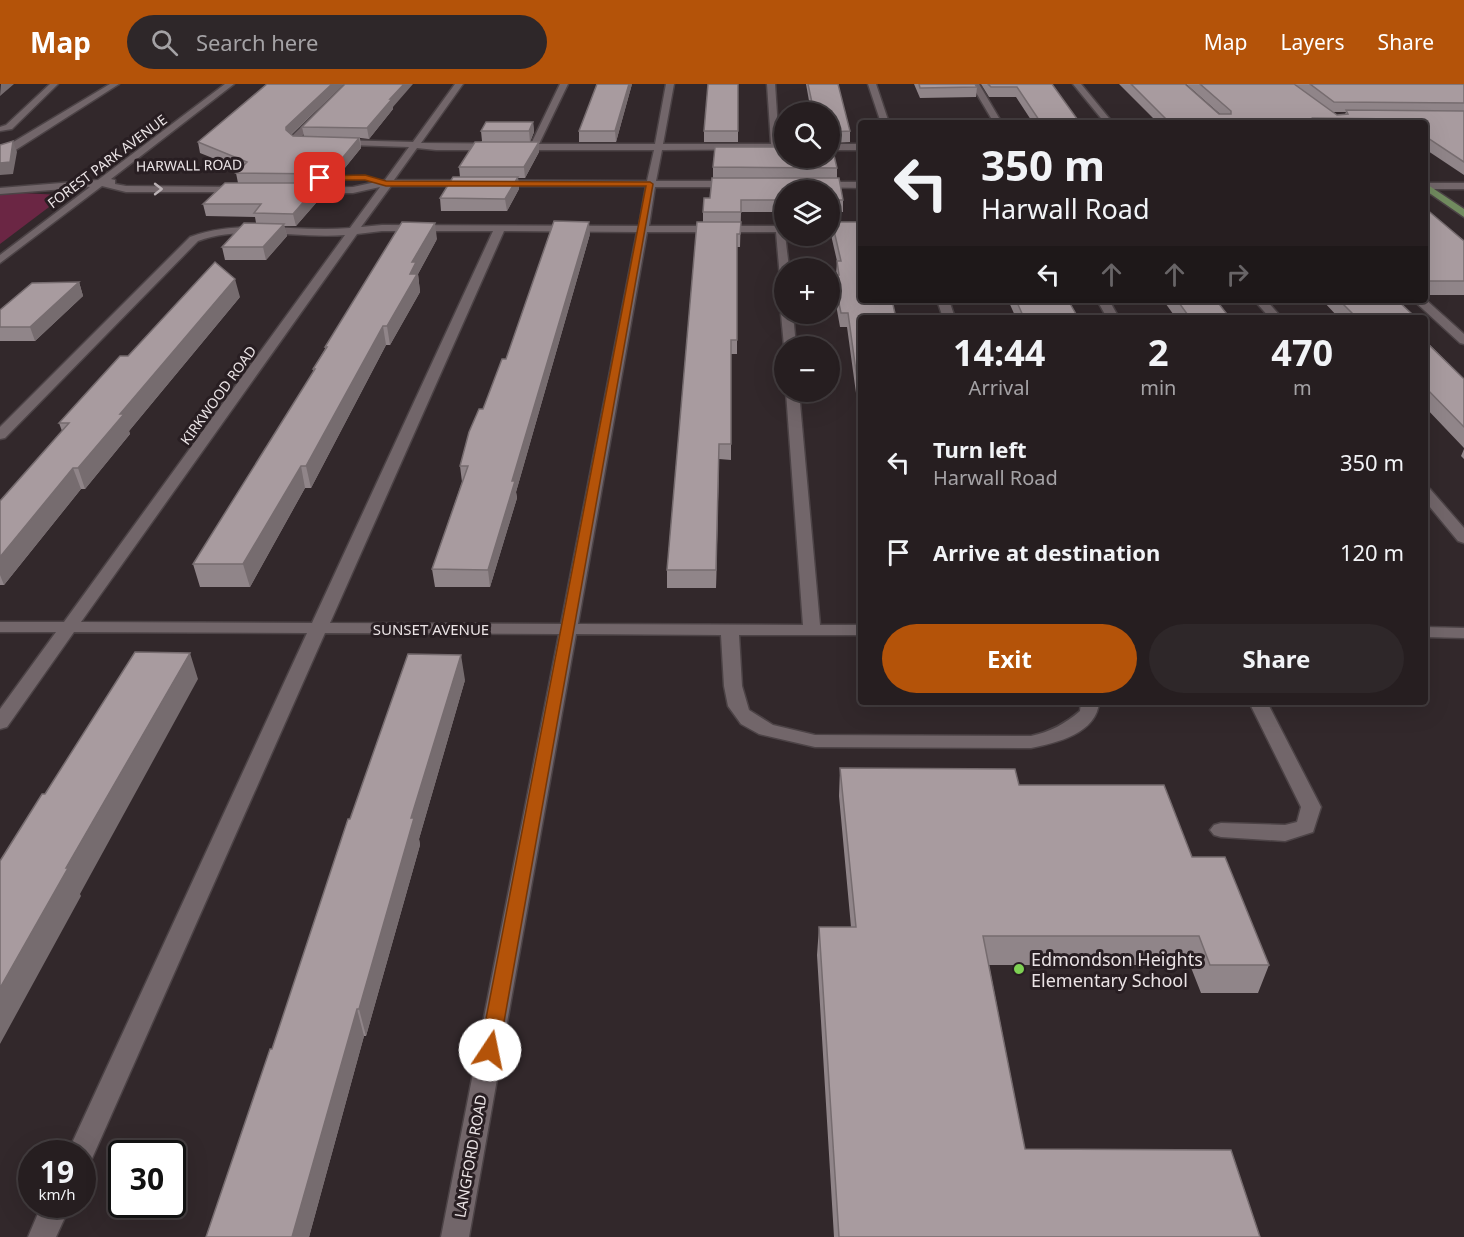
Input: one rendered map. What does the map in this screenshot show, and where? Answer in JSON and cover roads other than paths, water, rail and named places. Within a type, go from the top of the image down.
[{"type":"main road","points":[[1428,188],[1464,214]]},
{"type":"street","points":[[0,129],[9,127],[54,84]]},
{"type":"street","points":[[0,153],[115,84]]},
{"type":"street","name":"FOREST PARK AVENUE","points":[[0,260],[230,84]]},
{"type":"street","points":[[350,84],[294,139],[295,141],[534,147],[774,147]]},
{"type":"street","name":"KIRKWOOD ROAD","points":[[0,723],[459,84]]},
{"type":"street","points":[[534,147],[564,84]]},
{"type":"street","name":"LANGFORD ROAD","points":[[455,1237],[670,84]]},
{"type":"street","points":[[771,84],[774,105]]},
{"type":"street","points":[[872,84],[884,120]]},
{"type":"street","points":[[975,84],[996,120]]},
{"type":"street","points":[[1077,84],[1107,120]]},
{"type":"street","points":[[840,147],[858,147]]},
{"type":"street","points":[[365,177],[386,183]]},
{"type":"street","name":"HARWALL ROAD","points":[[0,191],[141,178]]},
{"type":"street","name":"HARWALL ROAD","points":[[100,183],[126,189],[257,190]]},
{"type":"street","points":[[293,190],[353,190],[386,183],[744,184]]},
{"type":"street","points":[[840,185],[858,185]]},
{"type":"street","points":[[1428,186],[1464,186]]},
{"type":"street","points":[[0,435],[194,239],[202,235],[220,232],[325,233],[382,228],[774,229]]},
{"type":"street","points":[[86,1140],[500,228]]},
{"type":"street","points":[[840,229],[858,229]]},
{"type":"street","points":[[1262,303],[1272,315]]},
{"type":"street","points":[[1422,303],[1464,340]]},
{"type":"street","points":[[794,402],[812,630]]},
{"type":"street","points":[[1428,496],[1464,538]]},
{"type":"street","name":"SUNSET AVENUE","points":[[0,627],[858,630]]},
{"type":"street","points":[[730,630],[735,696],[740,713],[759,726],[785,736],[815,741],[1030,742],[1058,737],[1089,713],[1090,705]]},
{"type":"street","points":[[1428,632],[1464,633]]},
{"type":"street","points":[[1221,830],[1285,833],[1306,827],[1311,807],[1260,705]]},
{"type":"street","points":[[42,1237],[51,1218]]},
{"type":"place","name":"Edmondson Heights Elementary School","points":[[1019,969]]}]
